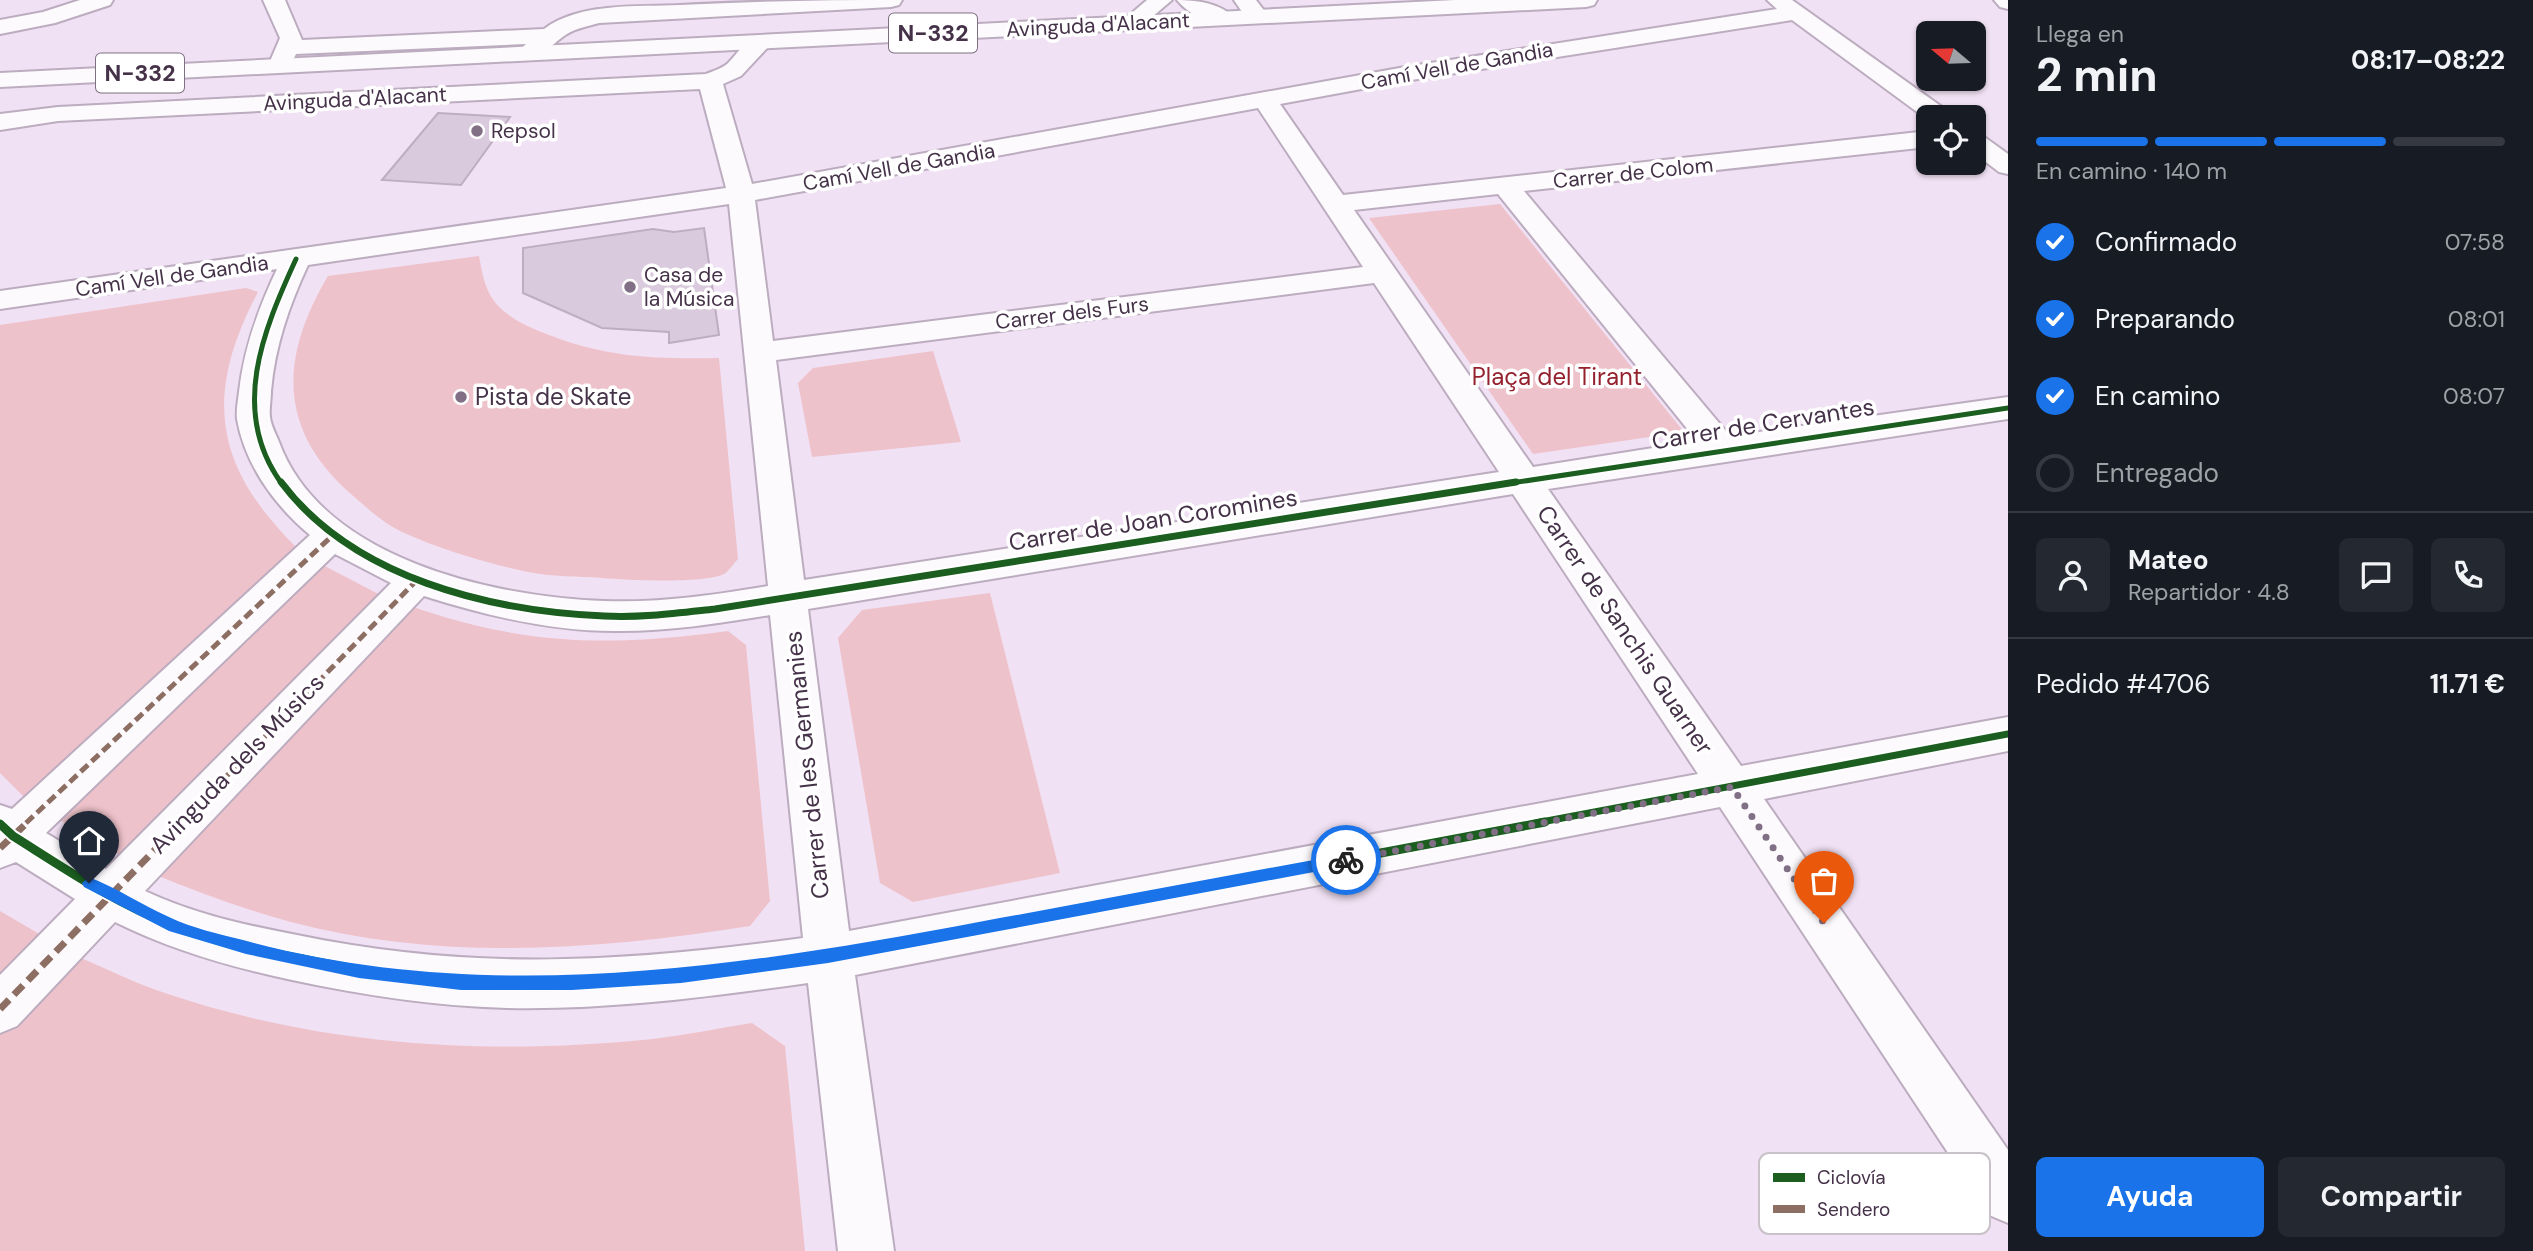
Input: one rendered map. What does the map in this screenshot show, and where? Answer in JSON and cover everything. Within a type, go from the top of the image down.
[{"type":"main road","points":[[0,27],[47,19],[102,0]]},
{"type":"main road","points":[[274,0],[291,38],[285,56]]},
{"type":"main road","name":"Avinguda d'Alacant","points":[[527,54],[547,36],[575,21],[597,16],[891,0]]},
{"type":"main road","points":[[1131,23],[1161,0]]},
{"type":"main road","points":[[1188,0],[1200,9],[1223,19]]},
{"type":"main road","name":"Avinguda d'Alacant","points":[[285,56],[527,54],[1223,19],[1248,5],[1586,0]]},
{"type":"main road","points":[[1786,6],[1923,105]]},
{"type":"main road","name":"Camí Vell de Gandia","points":[[0,300],[741,194],[1786,6]]},
{"type":"main road","name":"Avinguda d'Alacant","points":[[0,80],[97,75],[285,56],[547,36]]},
{"type":"main road","points":[[710,80],[733,71],[760,42]]},
{"type":"main road","points":[[58,114],[97,75]]},
{"type":"main road","name":"Avinguda d'Alacant","points":[[0,122],[58,114],[710,80]]},
{"type":"main road","name":"Carrer de les Germanies","points":[[710,80],[741,194],[828,957],[866,1251]]},
{"type":"main road","name":"Carrer de Sanchis Guarner","points":[[1265,100],[1979,1153]]},
{"type":"main road","name":"Carrer de Colom","points":[[1337,204],[1916,140]]},
{"type":"main road","points":[[1986,141],[2008,166]]},
{"type":"main road","points":[[1506,187],[1722,449]]},
{"type":"main road","name":"Carrer de Joan Coromines","points":[[296,259],[264,330],[257,358],[253,419],[264,456],[282,487],[302,510],[333,534],[417,580],[498,604],[590,615],[642,616],[715,609],[1525,481]]},
{"type":"main road","name":"Carrer dels Furs","points":[[760,352],[1384,274]]},
{"type":"main road","name":"Carrer de Cervantes","points":[[1525,481],[1722,449],[2008,408]]},
{"type":"main road","points":[[333,534],[4,836],[109,896],[169,924],[246,948],[359,972],[461,983],[572,983],[681,976],[828,957],[2008,734]]},
{"type":"main road","name":"Avinguda dels Músics","points":[[0,1009],[417,580]]},
{"type":"main road","name":"Carrer de Sanchis Guarner","points":[[1990,1169],[2008,1196]]},
{"type":"green space","name":"Plaça del Tirant","points":[[1500,204],[1684,432],[1533,454],[1369,218]]},
{"type":"green space","points":[[479,256],[482,274],[494,301],[512,317],[534,329],[571,343],[612,353],[674,358],[719,358],[738,559],[726,573],[699,579],[646,580],[546,575],[496,564],[417,539],[395,528],[363,505],[327,469],[309,444],[299,418],[294,391],[295,363],[301,335],[328,276]]},
{"type":"green space","points":[[246,288],[258,292],[240,330],[229,366],[224,399],[226,431],[235,461],[250,491],[272,521],[301,552],[30,803],[0,773],[0,325]]},
{"type":"green space","points":[[933,351],[961,442],[812,457],[798,383],[813,368]]},
{"type":"green space","points":[[317,562],[388,599],[130,861],[51,815]]},
{"type":"green space","points":[[990,593],[1060,873],[913,902],[880,883],[838,638],[862,610]]},
{"type":"green space","points":[[408,605],[490,629],[528,635],[604,641],[728,631],[746,645],[770,901],[750,926],[578,946],[520,948],[405,943],[348,935],[291,922],[220,900],[151,873]]},
{"type":"green space","points":[[0,911],[53,942],[0,997]]},
{"type":"green space","points":[[74,955],[151,988],[221,1010],[282,1025],[405,1042],[467,1046],[591,1044],[653,1039],[752,1023],[785,1046],[805,1251],[0,1251],[0,1032]]},
{"type":"building","points":[[438,113],[510,117],[461,185],[382,180]]},
{"type":"building","name":"Casa de la Música","points":[[704,228],[719,335],[669,343],[669,332],[602,328],[523,293],[523,248],[653,229],[674,232]]},
{"type":"marked path","points":[[0,848],[333,535]]},
{"type":"marked path","points":[[0,1009],[417,580]]},
{"type":"cycle path","points":[[296,259],[263,341],[253,415],[271,469],[301,508],[340,541],[386,566],[437,586],[541,610],[588,615],[636,616],[715,609],[1722,449],[2008,408]]},
{"type":"cycle path","points":[[0,824],[13,836],[129,906],[169,924],[230,943],[333,965],[417,978],[505,984],[598,983],[691,975],[829,957],[2008,734]]},
{"type":"way so far","points":[[1346,860],[1732,787],[1824,923]]},
{"type":"place","name":"Repsol","points":[[477,131]]},
{"type":"place","name":"Casa de la Música","points":[[630,287]]},
{"type":"place","name":"Pista de Skate","points":[[461,397]]},
{"type":"route","points":[[89,883],[109,896],[169,924],[246,948],[359,972],[461,983],[572,983],[681,976],[828,957],[1346,860]]}]
